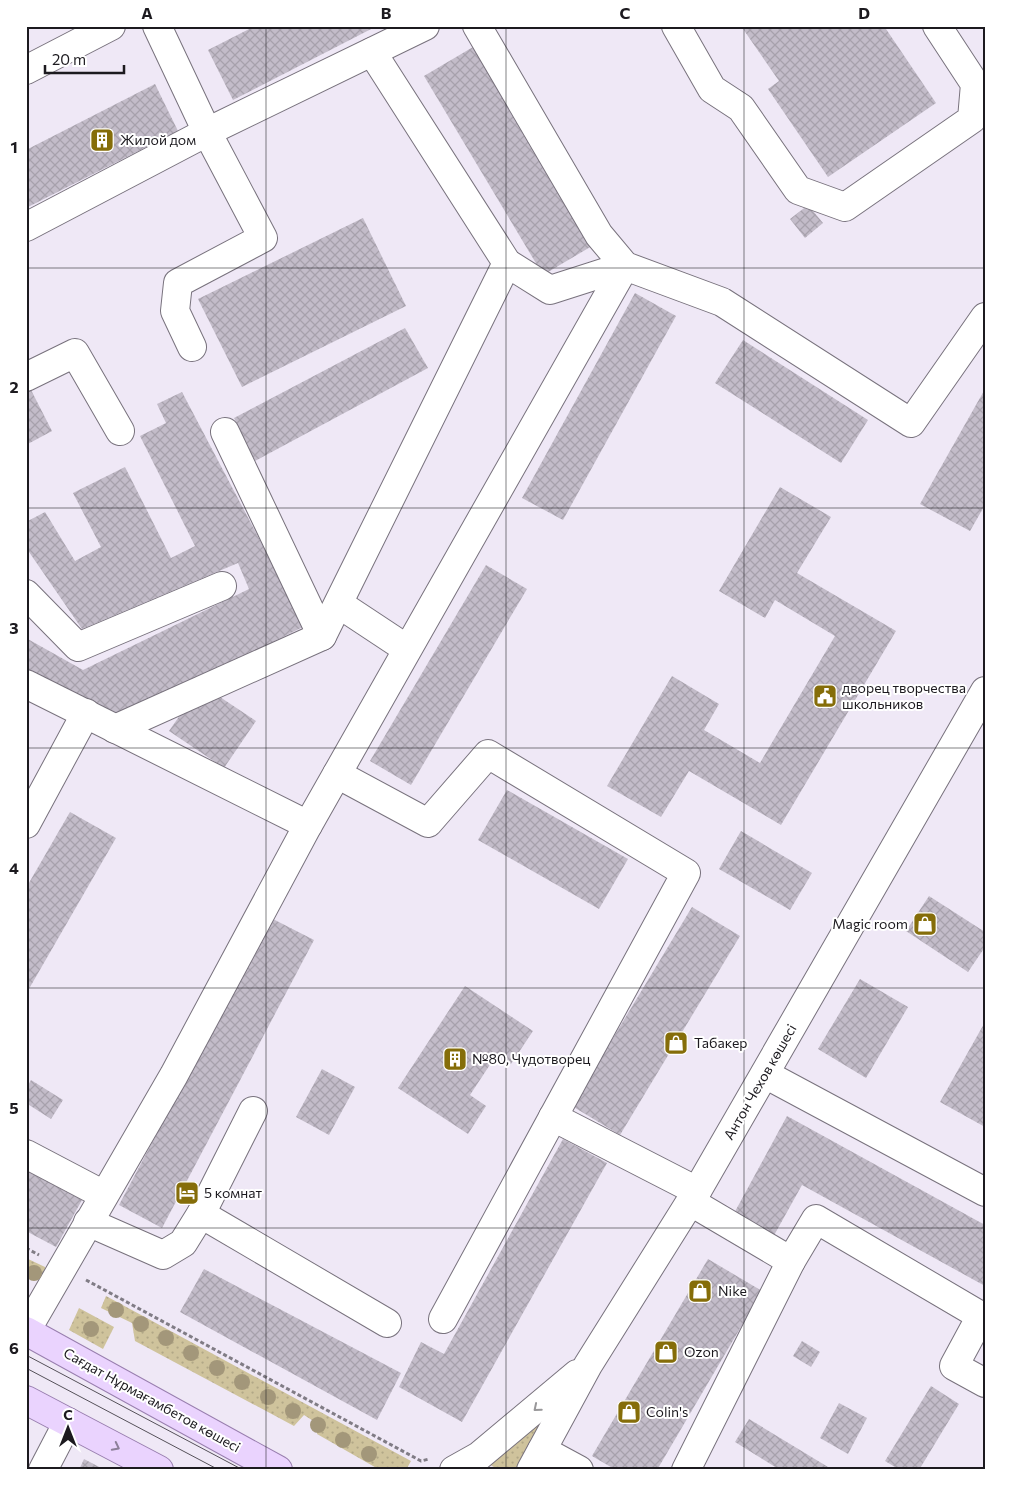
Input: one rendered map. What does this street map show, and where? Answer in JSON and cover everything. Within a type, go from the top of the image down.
[{"type":"main road","name":"Сағдат Нұрмағамбетов көшесі","points":[[26,1331],[279,1469]]},
{"type":"main road","points":[[26,1400],[159,1470]]},
{"type":"street","points":[[26,70],[111,26]]},
{"type":"street","points":[[157,26],[207,132],[263,238],[178,283],[175,310],[192,347]]},
{"type":"street","points":[[26,227],[207,132],[425,26]]},
{"type":"street","points":[[477,26],[599,234],[625,266],[722,302],[911,423],[985,317]]},
{"type":"street","points":[[676,26],[712,89],[741,108],[798,190],[845,207],[972,119],[975,84],[938,26]]},
{"type":"street","points":[[372,52],[507,263],[550,290],[625,266]]},
{"type":"street","points":[[114,729],[322,636],[507,263]]},
{"type":"street","points":[[26,1331],[174,1075],[336,774],[625,266]]},
{"type":"street","points":[[26,377],[75,353],[120,431]]},
{"type":"street","points":[[225,432],[322,636]]},
{"type":"street","points":[[26,594],[78,647],[222,586]]},
{"type":"street","points":[[338,604],[407,649]]},
{"type":"street","points":[[26,684],[308,825]]},
{"type":"street","name":"Антон Чехов көшесі","points":[[537,1460],[588,1365],[694,1196],[985,691]]},
{"type":"street","points":[[26,824],[86,713]]},
{"type":"street","points":[[336,774],[428,823],[488,754],[686,872],[443,1319]]},
{"type":"street","points":[[765,1074],[985,1192]]},
{"type":"street","points":[[88,1222],[163,1256],[183,1243],[201,1214],[253,1111]]},
{"type":"street","points":[[553,1117],[694,1196],[791,1261]]},
{"type":"street","points":[[26,1154],[104,1195]]},
{"type":"street","points":[[201,1214],[387,1323]]},
{"type":"street","points":[[686,1470],[791,1261],[816,1219],[981,1316],[954,1366],[985,1383]]},
{"type":"street","points":[[445,1464],[479,1456],[588,1365]]},
{"type":"street","points":[[43,1470],[68,1422]]},
{"type":"street","points":[[537,1460],[579,1470]]},
{"type":"path","points":[[26,1248],[421,1461],[445,1464]]},
{"type":"shaded area","points":[[26,1258],[45,1267],[47,1284],[26,1273]]},
{"type":"shaded area","points":[[106,1296],[411,1461],[406,1470],[380,1470],[317,1434],[318,1424],[304,1415],[294,1426],[135,1341],[132,1323],[101,1308]]},
{"type":"shaded area","points":[[79,1308],[114,1327],[103,1349],[69,1330]]},
{"type":"shaded area","points":[[550,1408],[517,1470],[499,1470],[487,1463]]},
{"type":"building","points":[[255,26],[377,26],[233,100],[208,50]]},
{"type":"building","points":[[741,26],[884,26],[936,103],[828,177],[768,89],[779,81]]},
{"type":"building","points":[[473,47],[592,246],[543,275],[424,76]]},
{"type":"building","name":"Жилой дом","points":[[155,84],[178,131],[26,208],[26,150]]},
{"type":"building","points":[[808,205],[823,223],[805,238],[790,219]]},
{"type":"building","points":[[363,218],[406,306],[242,387],[198,299]]},
{"type":"building","points":[[635,293],[676,316],[563,520],[522,498]]},
{"type":"building","points":[[405,328],[428,368],[255,461],[234,418]]},
{"type":"building","points":[[743,340],[868,420],[841,463],[715,383]]},
{"type":"building","points":[[30,388],[52,431],[26,445],[26,390]]},
{"type":"building","points":[[985,389],[985,505],[970,531],[920,504]]},
{"type":"building","points":[[182,392],[305,626],[120,717],[26,669],[26,638],[83,670],[249,589],[238,563],[82,629],[29,552],[26,553],[26,522],[45,512],[75,561],[101,547],[73,493],[125,467],[171,558],[195,546],[140,436],[166,423],[157,404]]},
{"type":"building","points":[[780,487],[831,517],[797,573],[896,631],[781,825],[689,771],[661,817],[607,786],[672,676],[719,704],[704,730],[760,763],[835,636],[775,600],[765,618],[719,591]]},
{"type":"building","points":[[486,565],[527,589],[411,785],[370,761]]},
{"type":"building","points":[[217,695],[256,721],[224,768],[169,731],[187,705]]},
{"type":"building","points":[[507,790],[628,859],[599,909],[478,840]]},
{"type":"building","points":[[70,812],[116,838],[26,994],[26,888]]},
{"type":"building","points":[[741,831],[812,873],[790,910],[719,869]]},
{"type":"building","points":[[929,896],[985,932],[985,947],[968,972],[906,931]]},
{"type":"building","points":[[692,907],[740,936],[620,1135],[572,1106]]},
{"type":"building","points":[[271,918],[314,940],[162,1228],[119,1205]]},
{"type":"building","points":[[860,979],[908,1007],[866,1078],[818,1049]]},
{"type":"building","name":"№80, Чудотворец","points":[[465,986],[533,1031],[511,1064],[497,1054],[470,1095],[486,1106],[468,1134],[398,1088]]},
{"type":"building","points":[[985,1022],[985,1127],[940,1102]]},
{"type":"building","points":[[322,1069],[355,1087],[329,1135],[296,1117]]},
{"type":"building","points":[[31,1080],[63,1100],[51,1119],[26,1103],[26,1089]]},
{"type":"building","points":[[787,1116],[985,1225],[985,1286],[802,1185],[772,1239],[732,1217]]},
{"type":"building","points":[[563,1139],[607,1163],[462,1422],[399,1387],[421,1342],[444,1354]]},
{"type":"building","points":[[26,1170],[82,1200],[56,1247],[26,1231]]},
{"type":"building","points":[[708,1259],[762,1291],[657,1470],[616,1470],[592,1456]]},
{"type":"building","points":[[204,1269],[401,1373],[377,1420],[180,1312]]},
{"type":"building","points":[[802,1341],[820,1352],[811,1367],[793,1356]]},
{"type":"building","points":[[931,1386],[959,1404],[919,1470],[900,1470],[885,1461]]},
{"type":"building","points":[[839,1403],[867,1418],[848,1454],[820,1438]]},
{"type":"building","points":[[749,1419],[828,1467],[826,1470],[780,1470],[735,1442]]},
{"type":"building","points":[[84,1459],[105,1470],[79,1470]]},
{"type":"tram line","points":[[26,1355],[243,1470]]},
{"type":"tram line","points":[[26,1368],[219,1470]]},
{"type":"place","name":"Жилой дом","points":[[102,140]]},
{"type":"place","name":"дворец творчества школьников","points":[[825,696]]},
{"type":"place","name":"Magic room","points":[[925,924]]},
{"type":"place","name":"Табакер","points":[[676,1043]]},
{"type":"place","name":"№80, Чудотворец","points":[[455,1059]]},
{"type":"place","name":"5 комнат","points":[[187,1193]]},
{"type":"place","name":"Nike","points":[[700,1291]]},
{"type":"place","name":"Ozon","points":[[666,1352]]},
{"type":"place","name":"Colin's","points":[[629,1412]]}]
